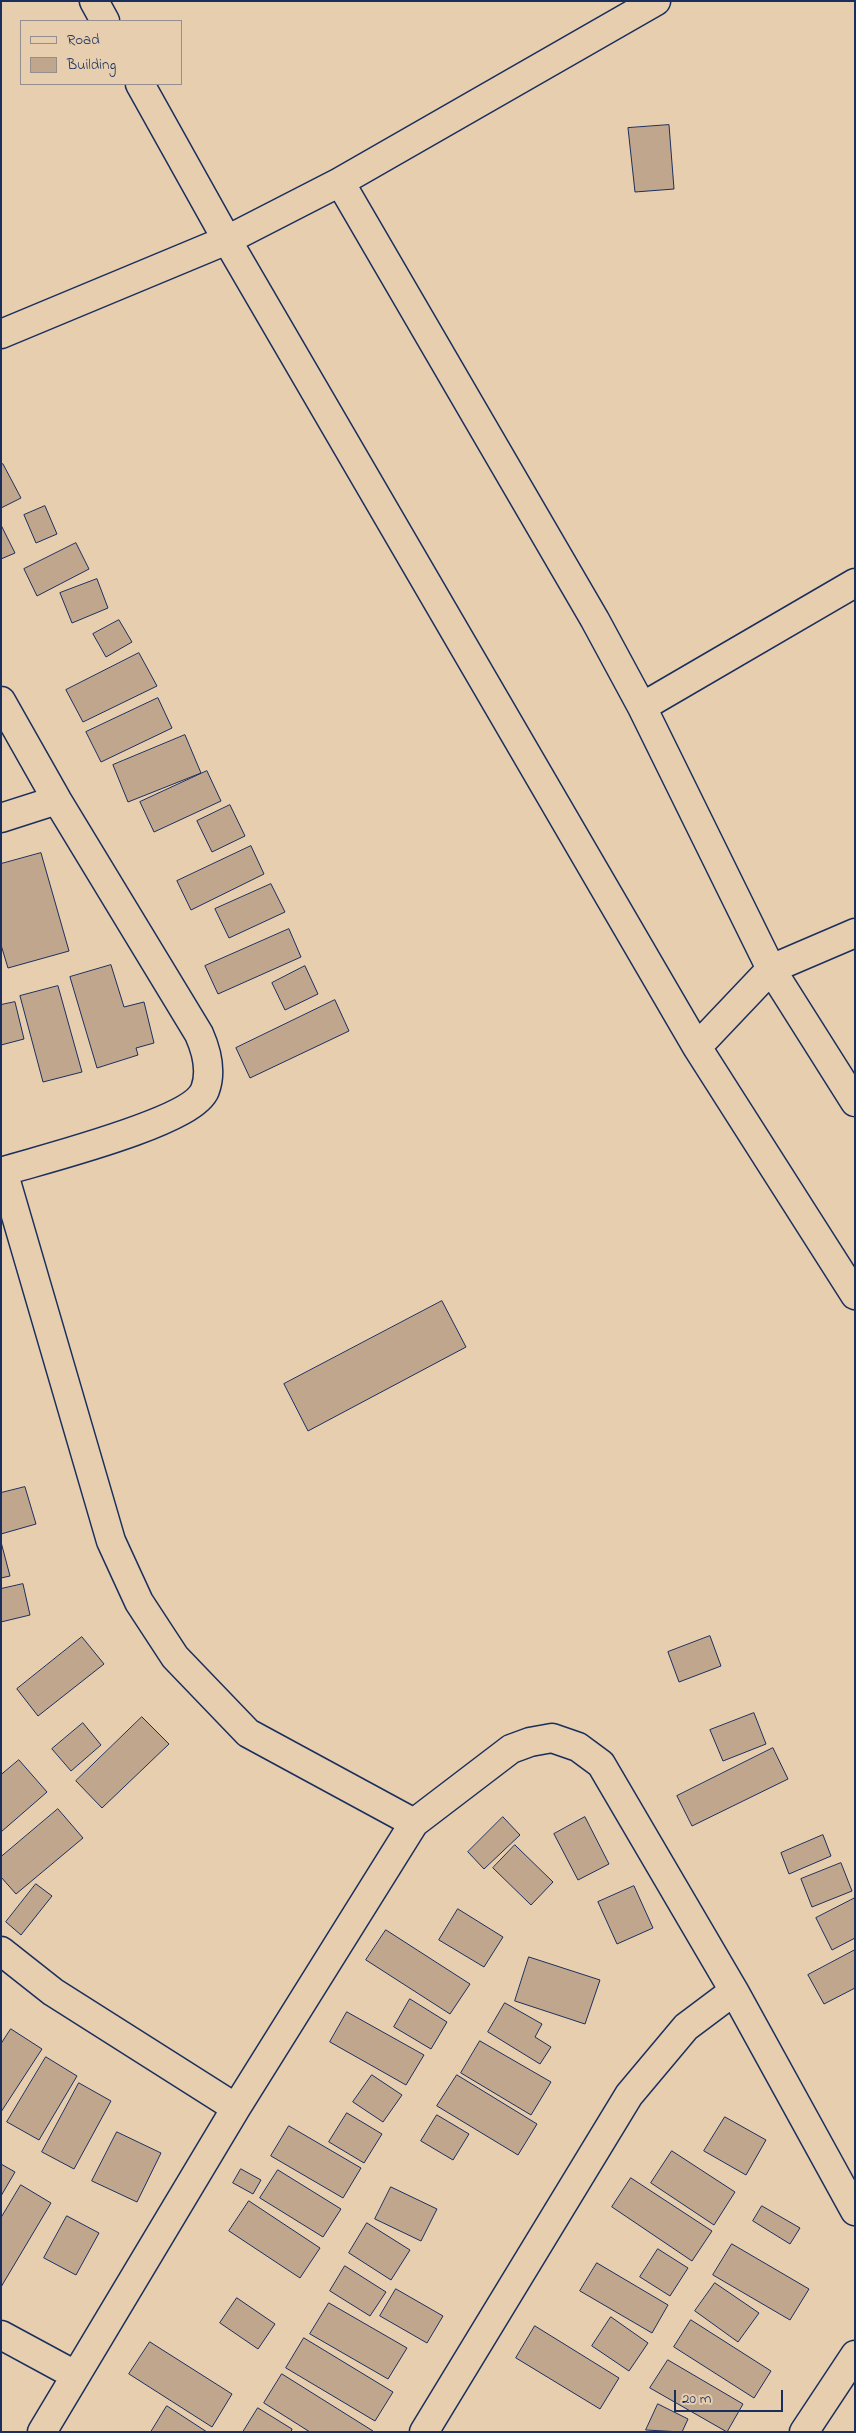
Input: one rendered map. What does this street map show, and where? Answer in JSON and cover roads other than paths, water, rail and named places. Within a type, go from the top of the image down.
[{"type":"street","points":[[94,1],[104,20]]},
{"type":"street","points":[[1,334],[227,240],[340,182],[656,1]]},
{"type":"street","points":[[141,85],[227,240],[697,1047],[855,1295]]},
{"type":"street","points":[[340,182],[595,620],[642,707],[771,969],[855,1102]]},
{"type":"street","points":[[642,707],[855,583]]},
{"type":"street","points":[[1,701],[57,800],[199,1034],[209,1069],[204,1091],[188,1108],[157,1124],[2,1172],[111,1541],[139,1602],[175,1657],[248,1733],[414,1823]]},
{"type":"street","points":[[1,818],[57,800]]},
{"type":"street","points":[[697,1047],[771,969],[855,933]]},
{"type":"street","points":[[42,2432],[236,2108],[414,1823],[511,1749],[530,1742],[552,1738],[578,1747],[601,1764],[734,1992],[855,2211]]},
{"type":"street","points":[[1,1951],[53,1992],[236,2108]]},
{"type":"street","points":[[424,2432],[629,2095],[686,2028],[734,1992]]},
{"type":"street","points":[[1,2335],[75,2375]]},
{"type":"street","points":[[804,2432],[855,2355]]}]
